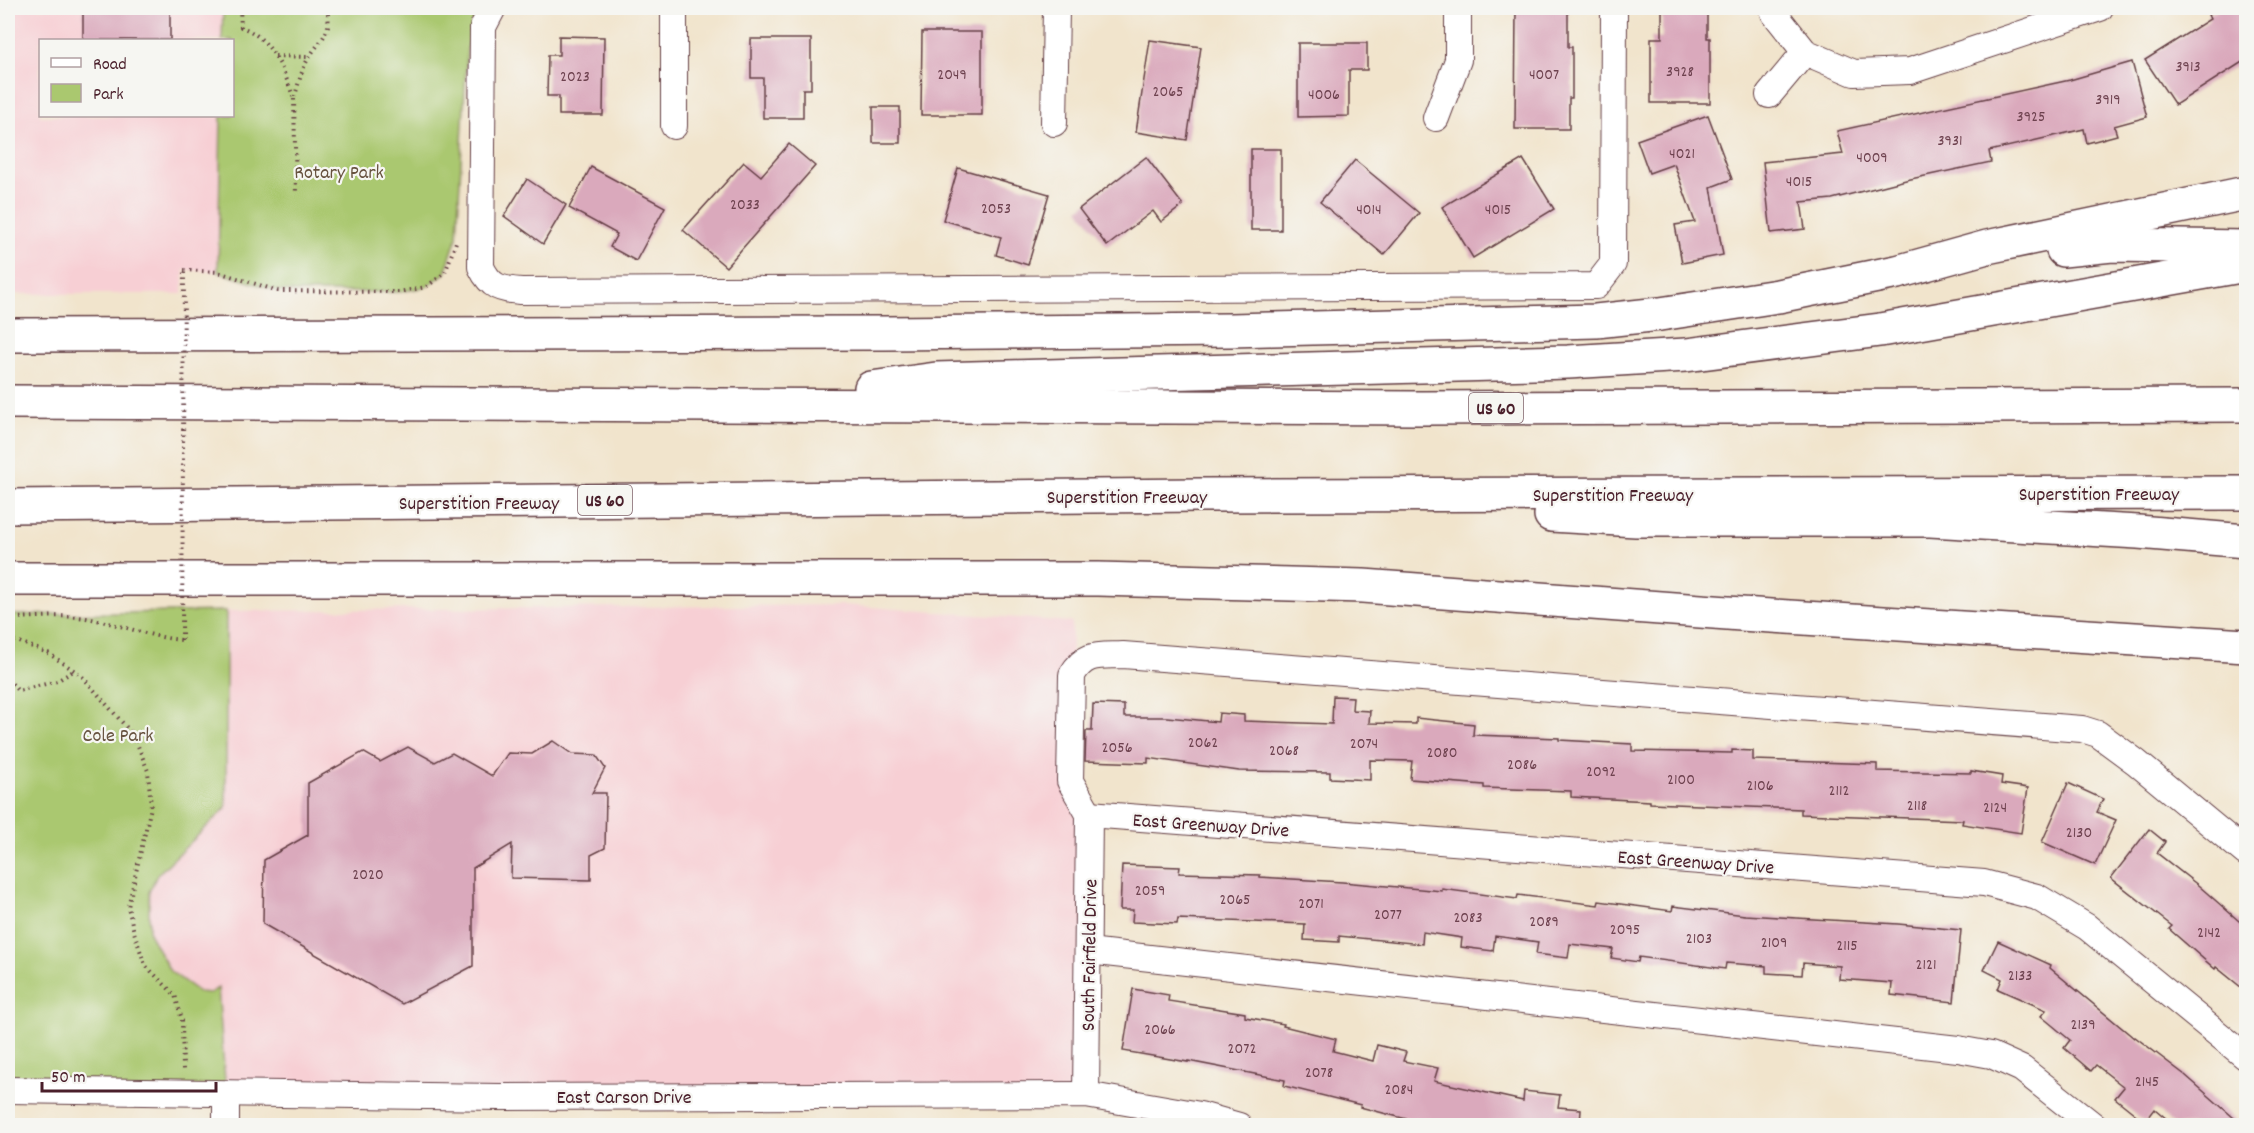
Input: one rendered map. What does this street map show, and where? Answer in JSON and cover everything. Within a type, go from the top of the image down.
[{"type":"highway","points":[[1897,272],[1987,247],[2247,194]]},
{"type":"highway","points":[[8,335],[897,333],[1231,330],[1596,321],[1746,302],[1897,272],[2112,245],[2247,247]]},
{"type":"highway","points":[[745,404],[936,379],[1568,362],[1686,355],[1794,343],[2247,265]]},
{"type":"highway","name":"US 60","points":[[8,402],[1421,408],[2247,405]]},
{"type":"highway","name":"Superstition Freeway","points":[[8,506],[1202,495],[2247,493]]},
{"type":"highway","points":[[1202,495],[1636,520],[1930,520],[2247,541]]},
{"type":"highway","points":[[8,579],[1098,579],[1257,582],[1363,586],[1741,614],[2247,646]]},
{"type":"street","points":[[493,8],[483,27],[481,267],[487,280],[500,289],[521,291],[1596,286],[1613,264],[1614,8]]},
{"type":"street","points":[[674,8],[674,126]]},
{"type":"street","points":[[1054,123],[1056,8]]},
{"type":"street","points":[[1436,118],[1458,60],[1458,8]]},
{"type":"street","points":[[1773,8],[1774,13],[1805,52],[1854,74],[1910,71],[2100,8]]},
{"type":"street","points":[[1769,95],[1805,52]]},
{"type":"street","points":[[1089,814],[1070,781],[1072,675],[1079,663],[1092,657],[1123,655],[2082,729],[2098,734],[2136,762],[2247,853]]},
{"type":"street","name":"South Fairfield Drive","points":[[1086,1095],[1089,814]]},
{"type":"street","name":"East Greenway Drive","points":[[1089,814],[1984,883],[2037,897],[2087,927],[2247,1057]]},
{"type":"street","points":[[1088,951],[1958,1049],[1991,1055],[2022,1069],[2094,1125]]},
{"type":"street","name":"East Carson Drive","points":[[8,1090],[499,1097],[1086,1095],[1200,1115],[1239,1125]]},
{"type":"street","points":[[226,1094],[226,1125]]},
{"type":"path","points":[[240,8],[241,27],[254,32],[266,43],[282,67],[294,99]]},
{"type":"path","points":[[296,194],[294,99],[309,57],[322,42],[329,18],[327,8]]},
{"type":"path","points":[[275,56],[309,57]]},
{"type":"path","points":[[8,618],[77,617],[109,623],[160,638],[182,640],[184,270],[218,272],[278,291],[399,292],[426,287],[445,273],[457,237]]},
{"type":"path","points":[[8,640],[17,641],[48,653],[81,675],[134,736],[148,771],[150,807],[128,907],[145,965],[175,995],[182,1020],[183,1091]]},
{"type":"path","points":[[8,679],[18,691],[57,681],[75,670]]},
{"type":"shaded area","points":[[8,8],[223,8],[222,39],[39,39],[39,117],[221,117],[218,272],[184,270],[183,294],[8,294]]},
{"type":"shaded area","points":[[843,605],[1072,622],[1070,781],[1089,814],[1086,1095],[226,1094],[218,989],[210,994],[199,992],[170,971],[155,953],[149,933],[149,892],[157,875],[226,808],[226,611]]},
{"type":"green space","name":"Rotary Park","points":[[223,8],[498,8],[482,18],[467,49],[457,237],[445,273],[426,287],[399,292],[297,292],[278,291],[218,272],[221,117],[234,117],[234,39],[222,39]]},
{"type":"green space","name":"Cole Park","points":[[226,611],[226,808],[157,875],[149,892],[149,933],[170,971],[199,992],[210,993],[218,988],[226,1094],[8,1090],[8,615]]},
{"type":"building","points":[[83,8],[170,8],[170,39],[83,39]]},
{"type":"building","points":[[1516,8],[1568,8],[1568,47],[1572,47],[1572,98],[1569,98],[1569,129],[1515,129]]},
{"type":"building","points":[[1662,8],[1707,8],[1707,38],[1710,38],[1710,103],[1651,103],[1651,38],[1662,38]]},
{"type":"building","points":[[2219,8],[2247,8],[2247,59],[2175,105],[2145,60],[2210,19],[2208,15]]},
{"type":"building","points":[[922,32],[982,32],[982,115],[921,115]]},
{"type":"building","points":[[559,36],[604,37],[603,115],[559,115],[559,96],[547,96],[548,55],[559,55]]},
{"type":"building","points":[[751,39],[811,39],[811,89],[803,89],[803,118],[763,118],[763,78],[751,78]]},
{"type":"building","points":[[1150,40],[1201,47],[1187,140],[1136,132]]},
{"type":"building","points":[[1298,43],[1367,43],[1367,70],[1349,70],[1349,116],[1298,117]]},
{"type":"building","points":[[2132,62],[2147,117],[2114,126],[2117,135],[2087,143],[2084,129],[1989,151],[1991,162],[1832,199],[1801,202],[1805,229],[1771,233],[1763,162],[1843,154],[1837,131],[2070,80]]},
{"type":"building","points":[[873,107],[900,107],[900,143],[873,143]]},
{"type":"building","points":[[1708,115],[1732,179],[1711,187],[1723,255],[1682,263],[1675,225],[1695,222],[1674,164],[1649,173],[1637,140]]},
{"type":"building","points":[[789,144],[815,166],[726,267],[683,230],[744,162],[761,176]]},
{"type":"building","points":[[1251,149],[1281,149],[1281,230],[1251,230]]},
{"type":"building","points":[[1146,157],[1183,205],[1161,222],[1153,211],[1107,246],[1079,209]]},
{"type":"building","points":[[1523,159],[1554,209],[1473,258],[1442,207]]},
{"type":"building","points":[[1355,160],[1419,213],[1384,255],[1320,202]]},
{"type":"building","points":[[591,167],[665,207],[636,261],[610,247],[617,234],[569,208]]},
{"type":"building","points":[[958,168],[1049,194],[1028,265],[996,255],[1001,237],[943,220]]},
{"type":"building","points":[[527,179],[566,205],[543,244],[504,216]]},
{"type":"building","points":[[1333,696],[1353,697],[1352,710],[1370,711],[1369,723],[1416,724],[1416,718],[1474,724],[1473,735],[1559,738],[1559,740],[1632,744],[1632,751],[1732,753],[1732,750],[1753,751],[1753,760],[1877,764],[1877,771],[1971,773],[1971,771],[2002,776],[2001,784],[2028,788],[2021,833],[1962,824],[1963,820],[1801,814],[1801,809],[1650,803],[1650,801],[1571,797],[1571,791],[1484,788],[1484,785],[1410,779],[1412,761],[1370,760],[1370,780],[1330,778],[1330,772],[1239,771],[1148,758],[1148,763],[1085,761],[1086,731],[1092,731],[1093,704],[1124,705],[1124,717],[1167,717],[1218,722],[1219,713],[1244,715],[1244,721],[1332,724]]},
{"type":"building","points":[[553,741],[572,754],[596,755],[605,768],[592,793],[606,793],[605,848],[591,855],[591,880],[511,878],[512,844],[473,868],[473,966],[402,1004],[263,924],[264,860],[308,835],[308,783],[363,752],[380,762],[408,747],[435,762],[452,753],[492,776],[508,753],[532,754]]},
{"type":"building","points":[[2068,783],[2103,799],[2097,812],[2116,820],[2095,865],[2042,842]]},
{"type":"building","points":[[2149,829],[2165,842],[2157,853],[2247,928],[2247,992],[2216,967],[2215,969],[2169,929],[2172,926],[2111,878]]},
{"type":"building","points":[[1122,865],[1180,867],[1179,873],[1260,875],[1260,877],[1442,891],[1442,889],[1517,899],[1518,895],[1598,905],[1599,901],[1672,911],[1673,906],[1745,915],[1961,930],[1954,1002],[1891,995],[1892,983],[1839,979],[1840,966],[1803,963],[1802,975],[1766,973],[1766,966],[1726,963],[1725,969],[1639,957],[1638,962],[1611,958],[1613,949],[1570,944],[1568,958],[1536,954],[1538,942],[1495,936],[1493,951],[1461,947],[1462,938],[1423,932],[1422,944],[1339,936],[1339,942],[1304,940],[1305,924],[1178,919],[1177,924],[1132,922],[1133,910],[1120,910]]},
{"type":"building","points":[[1998,941],[2051,965],[2050,968],[2134,1038],[2185,1075],[2242,1125],[2174,1125],[2155,1109],[2145,1122],[2115,1098],[2124,1087],[2096,1065],[2091,1071],[2064,1048],[2070,1040],[2041,1016],[2046,1010],[1998,989],[2002,979],[1984,970]]},
{"type":"building","points":[[1133,989],[1169,995],[1168,1001],[1245,1013],[1245,1017],[1284,1024],[1283,1026],[1336,1039],[1333,1051],[1373,1061],[1377,1045],[1406,1052],[1403,1061],[1438,1068],[1434,1081],[1523,1101],[1524,1091],[1560,1095],[1558,1107],[1581,1109],[1580,1125],[1443,1125],[1423,1121],[1422,1123],[1284,1086],[1285,1080],[1123,1051]]}]
